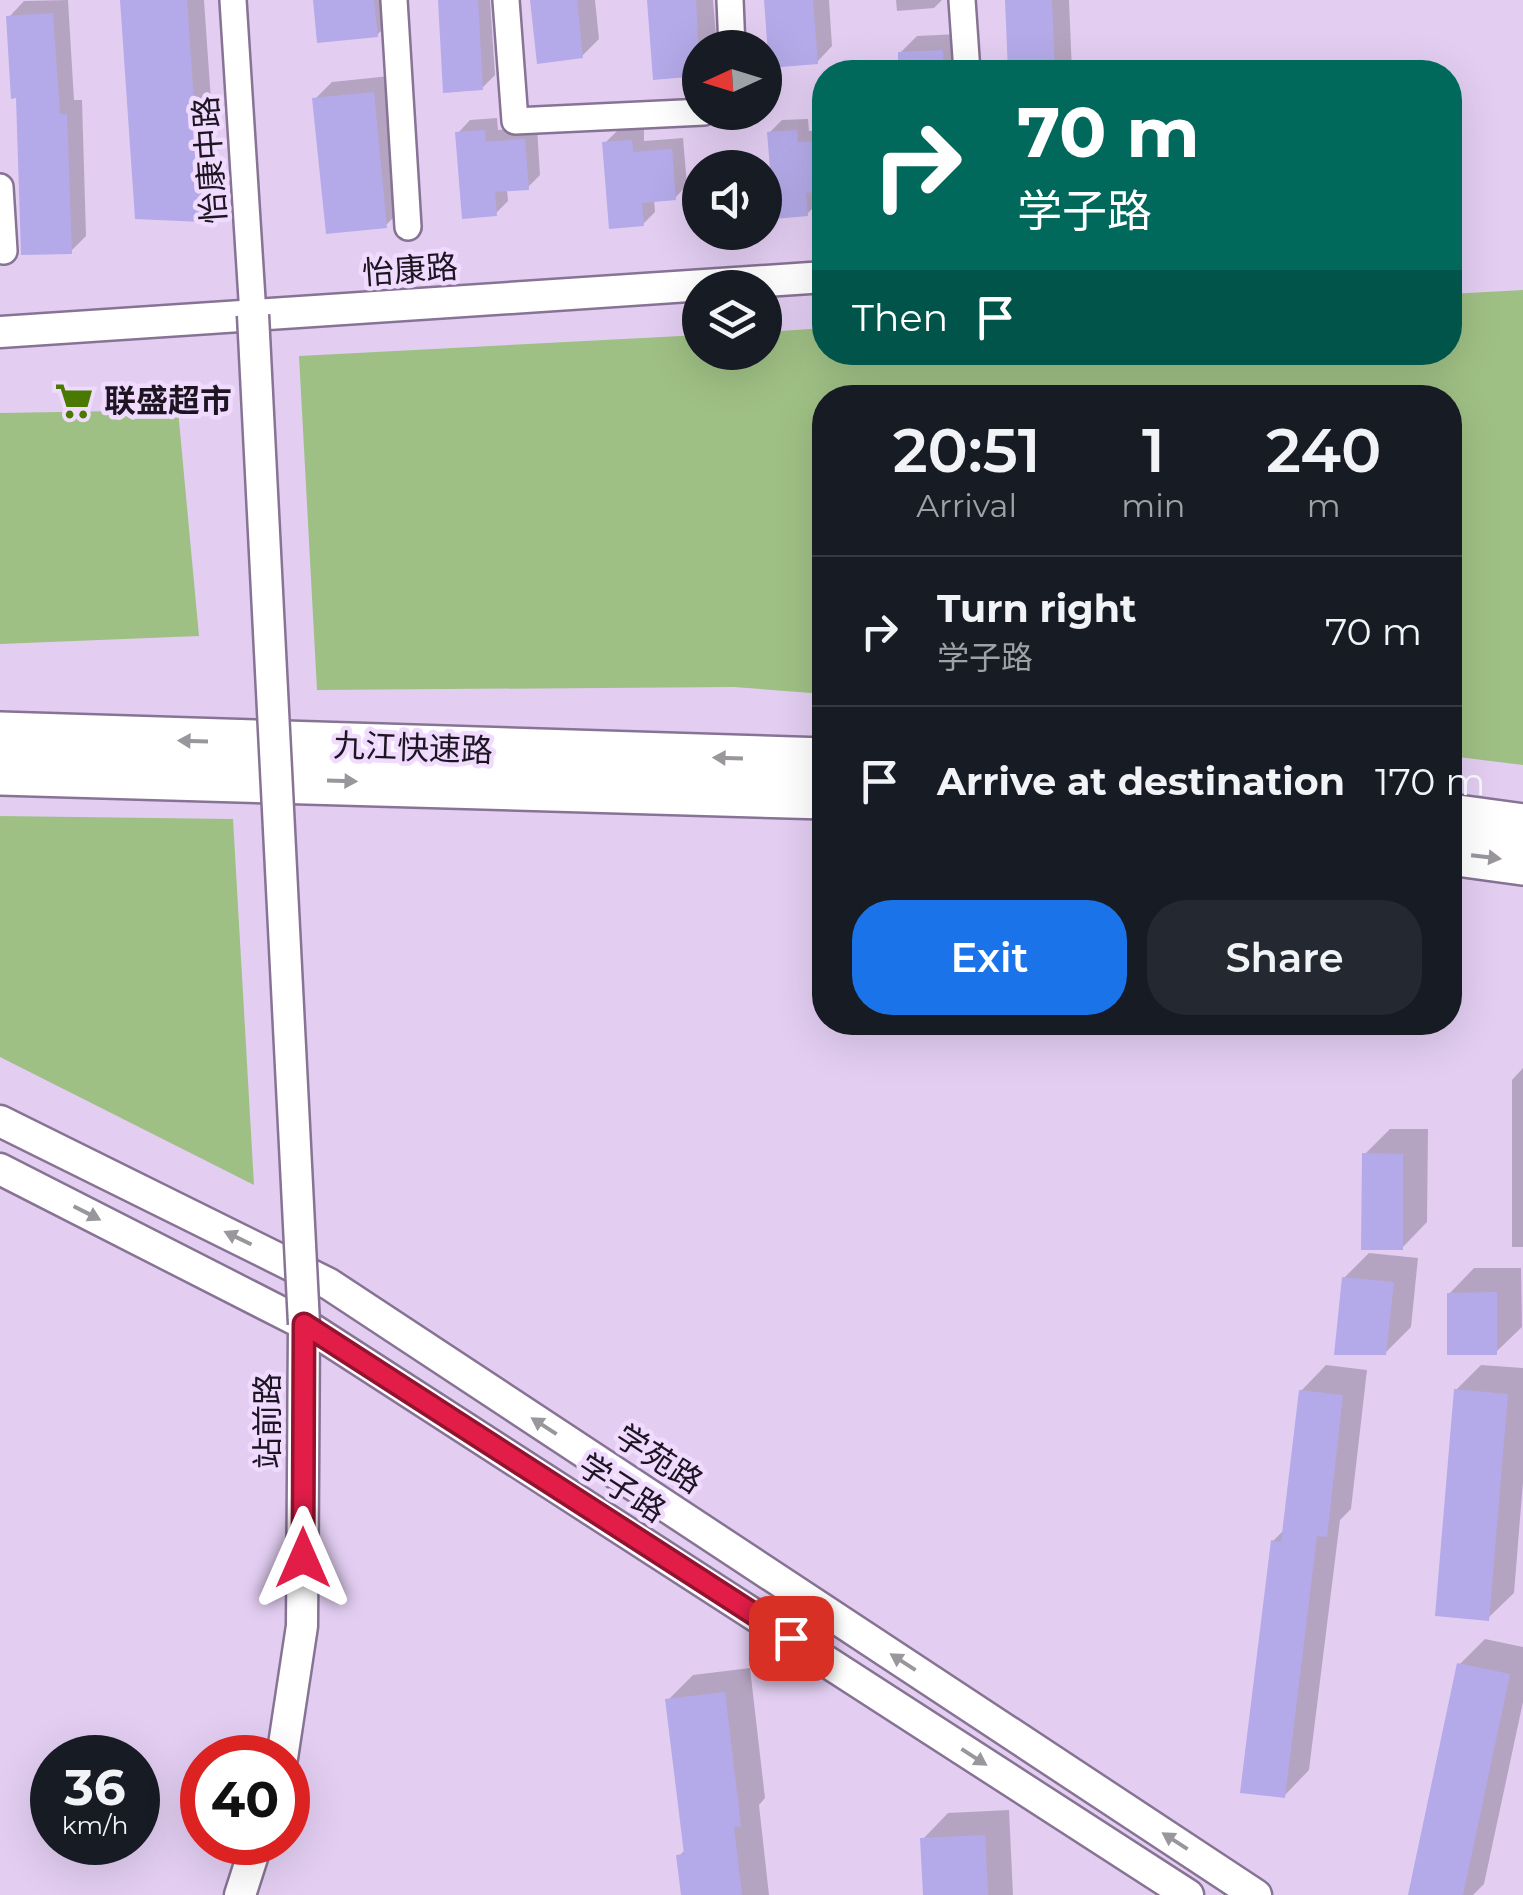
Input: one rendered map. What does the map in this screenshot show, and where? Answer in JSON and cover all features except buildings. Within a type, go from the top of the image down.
[{"type":"highway","name":"九江快速路","points":[[0,735],[812,761]]},
{"type":"highway","name":"九江快速路","points":[[0,772],[812,796]]},
{"type":"highway","points":[[1462,818],[1523,826]]},
{"type":"highway","points":[[1462,854],[1523,862]]},
{"type":"street","name":"怡康中路","points":[[232,0],[252,316]]},
{"type":"street","points":[[394,0],[408,227]]},
{"type":"street","points":[[506,0],[515,122],[682,113]]},
{"type":"street","points":[[730,0],[731,30]]},
{"type":"street","points":[[962,0],[966,60]]},
{"type":"street","points":[[0,187],[4,251]]},
{"type":"street","name":"怡康路","points":[[0,332],[812,278]]},
{"type":"street","name":"站前路","points":[[252,316],[304,1324],[302,1626],[285,1735]]},
{"type":"street","name":"学苑路","points":[[0,1121],[328,1284],[1256,1895]]},
{"type":"street","name":"学子路","points":[[0,1169],[304,1324],[1182,1893]]},
{"type":"street","points":[[240,1895],[250,1865]]},
{"type":"green space","points":[[1523,290],[1523,765],[1462,757],[1462,385],[812,385],[812,693],[734,687],[317,690],[299,356],[682,336],[682,370],[782,370],[782,331],[812,329],[812,365],[1462,365],[1462,293]]},
{"type":"green space","points":[[178,410],[199,636],[0,644],[0,413]]},
{"type":"green space","points":[[0,816],[233,819],[254,1185],[0,1057]]},
{"type":"place","name":"联盛超市","points":[[74,401]]},
{"type":"route","points":[[303,1558],[304,1324],[791,1638]]}]
